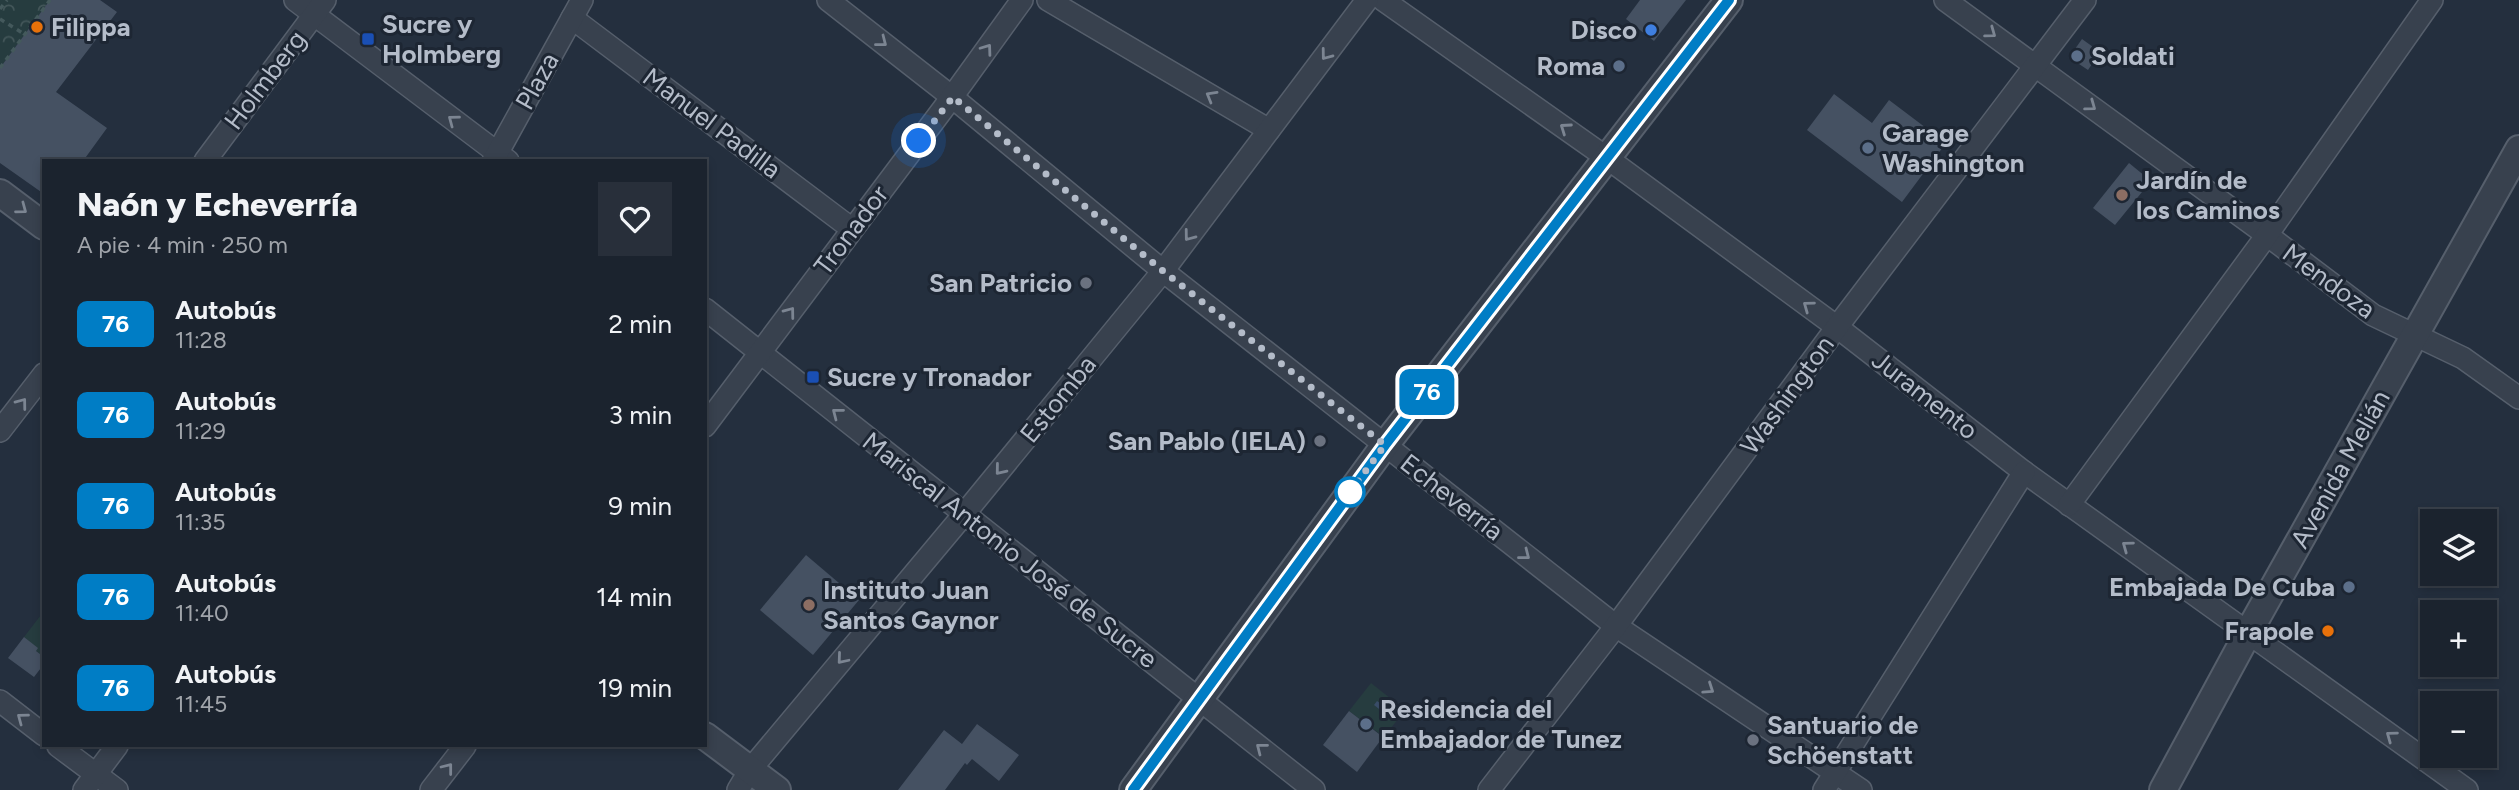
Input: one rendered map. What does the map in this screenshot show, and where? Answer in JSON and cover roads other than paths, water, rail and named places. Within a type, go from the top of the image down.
[{"type":"street","points":[[295,0],[320,7],[499,158]]},
{"type":"street","name":"Echeverría","points":[[828,0],[953,97],[1163,271],[1616,626],[1829,781],[1861,790]]},
{"type":"street","name":"Tronador","points":[[707,423],[953,97],[1022,0]]},
{"type":"street","points":[[1048,0],[1269,130]]},
{"type":"street","name":"Estomba","points":[[744,780],[1163,271],[1367,0]]},
{"type":"street","name":"Juramento","points":[[1383,0],[1607,158],[1837,327],[2024,472],[2467,790]]},
{"type":"street","points":[[1133,790],[1385,445],[1729,0]]},
{"type":"street","name":"Mendoza","points":[[1945,0],[2373,315],[2463,358],[2519,398]]},
{"type":"street","name":"Washington","points":[[1489,790],[1616,626],[1837,327],[2085,0]]},
{"type":"street","points":[[2069,505],[2267,235],[2432,0]]},
{"type":"street","name":"Holmberg","points":[[206,159],[320,7]]},
{"type":"street","name":"Plaza","points":[[499,158],[577,9]]},
{"type":"street","name":"Manuel Padilla","points":[[577,9],[852,229]]},
{"type":"street","name":"Avenida Melián","points":[[2164,790],[2248,633],[2519,149]]},
{"type":"street","points":[[0,193],[42,224]]},
{"type":"street","name":"Mariscal Antonio José de Sucre","points":[[707,310],[1314,790]]},
{"type":"street","points":[[0,431],[42,377]]},
{"type":"street","points":[[1829,781],[2024,472]]},
{"type":"street","points":[[0,701],[42,733]]},
{"type":"street","points":[[707,738],[744,780],[777,790]]},
{"type":"street","points":[[59,747],[90,782],[117,790]]},
{"type":"street","points":[[90,782],[116,747]]},
{"type":"street","points":[[430,790],[464,747]]},
{"type":"water","points":[[1385,697],[1401,710],[1393,720],[1374,705]]},
{"type":"place","name":"Filippa","points":[[37,27]]},
{"type":"place","name":"Disco","points":[[1651,30]]},
{"type":"place","name":"Sucre y Holmberg","points":[[368,39]]},
{"type":"place","name":"Soldati","points":[[2077,56]]},
{"type":"place","name":"Roma","points":[[1619,66]]},
{"type":"place","name":"Garage Washington","points":[[1868,148]]},
{"type":"place","name":"Jardín de los Caminos","points":[[2122,195]]},
{"type":"place","name":"San Patricio","points":[[1086,283]]},
{"type":"place","name":"Sucre y Tronador","points":[[813,377]]},
{"type":"place","name":"San Pablo (IELA)","points":[[1320,441]]},
{"type":"place","name":"Embajada De Cuba","points":[[2349,587]]},
{"type":"place","name":"Instituto Juan Santos Gaynor","points":[[809,605]]},
{"type":"place","name":"Frapole","points":[[2328,631]]},
{"type":"place","name":"Residencia del Embajador de Tunez","points":[[1366,724]]},
{"type":"place","name":"Santuario de Schöenstatt","points":[[1753,740]]}]
